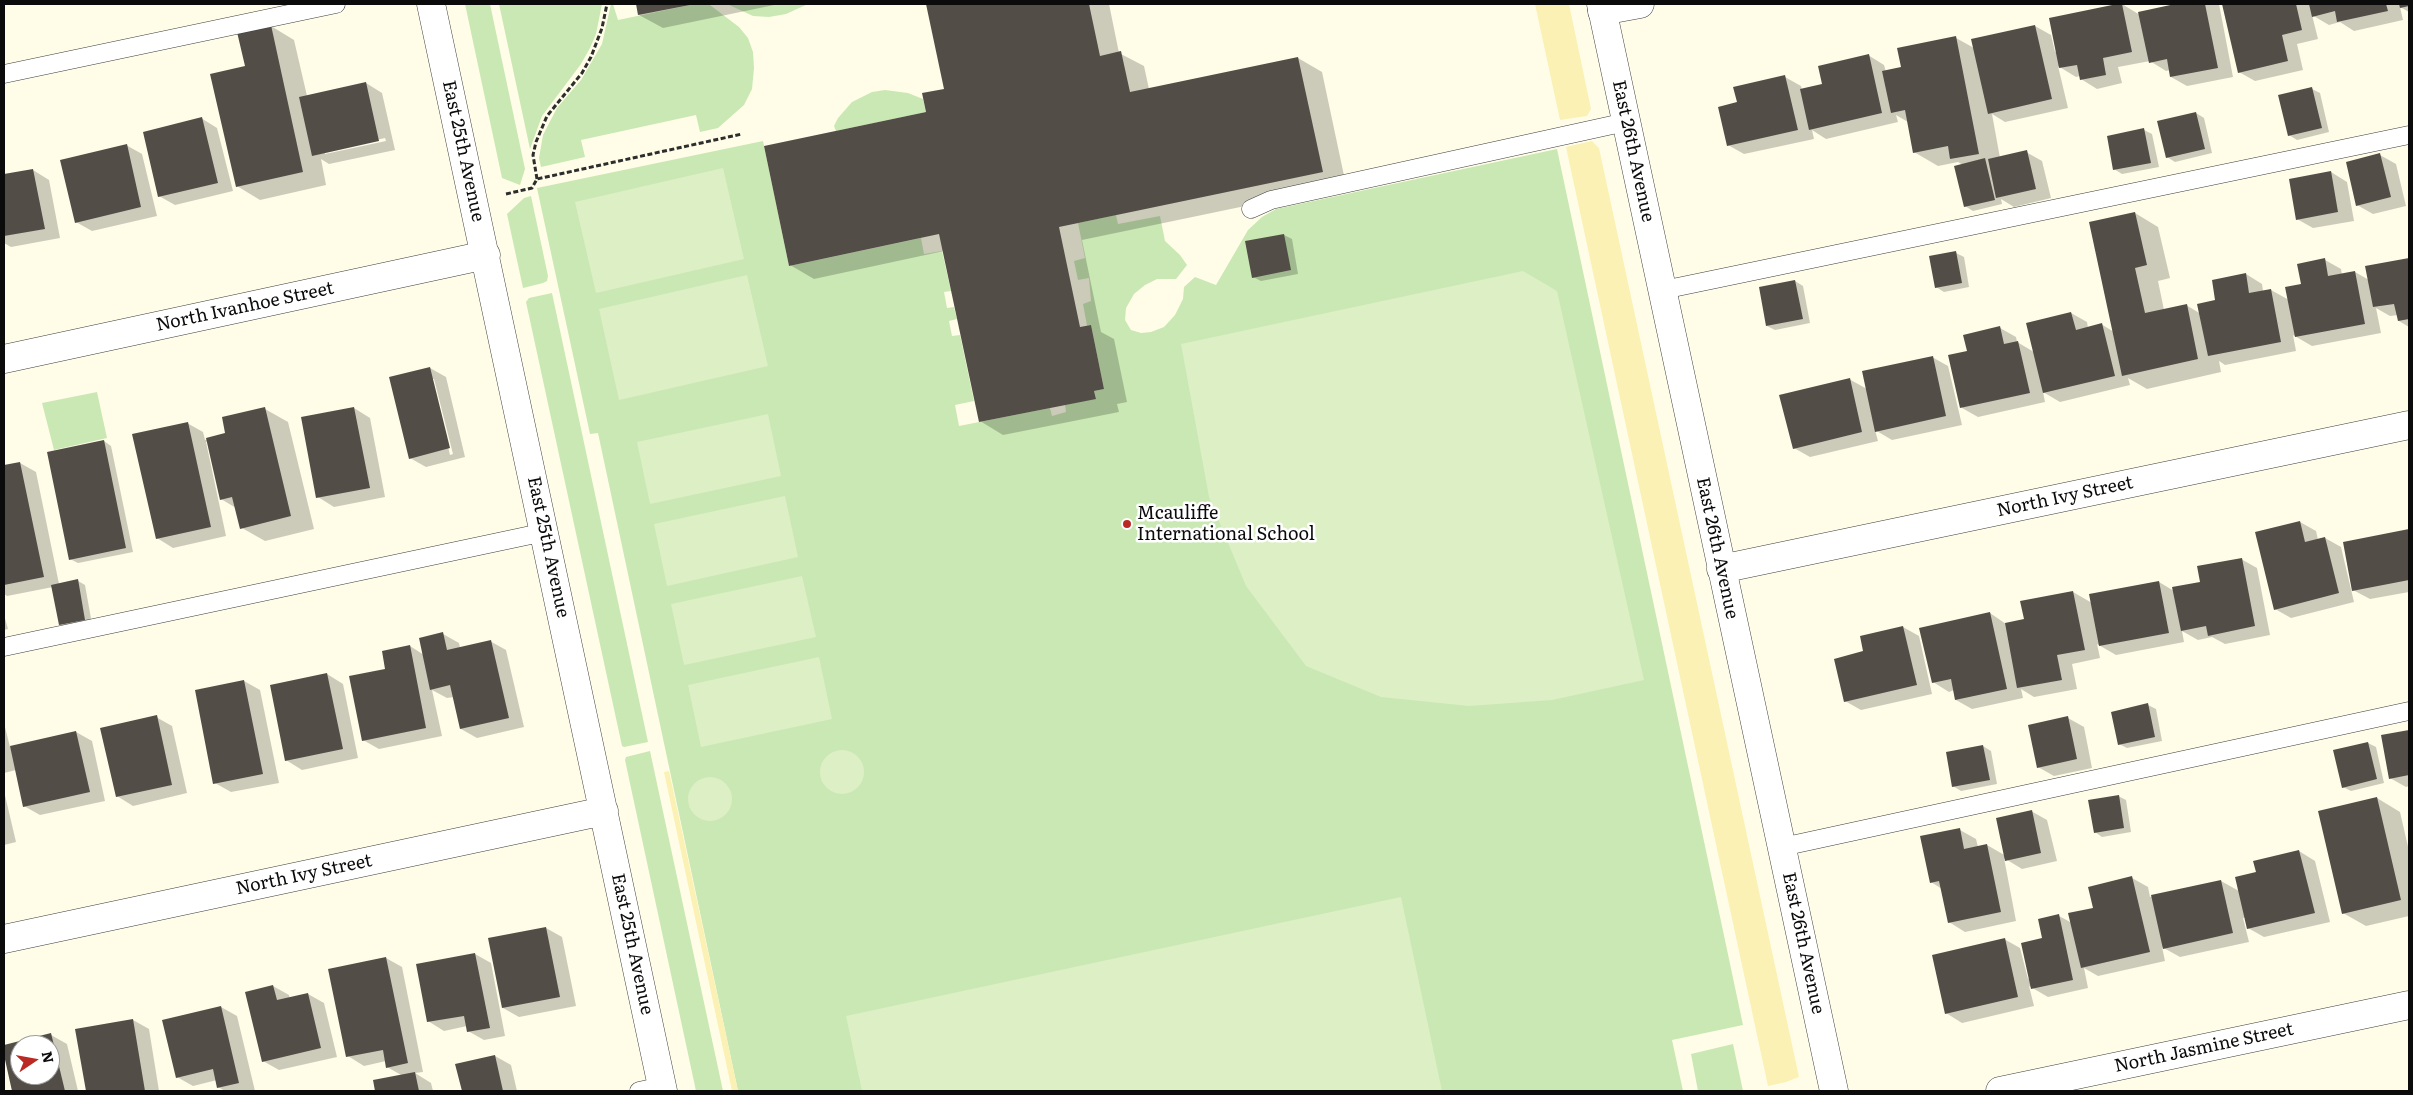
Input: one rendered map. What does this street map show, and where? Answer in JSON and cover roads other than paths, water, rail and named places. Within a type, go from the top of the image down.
[{"type":"street","name":"East 25th Avenue","points":[[431,4],[604,811],[655,1090]]},
{"type":"street","points":[[1601,8],[1640,4]]},
{"type":"street","name":"East 26th Avenue","points":[[1601,8],[1834,1091]]},
{"type":"street","name":"North Ivanhoe Street","points":[[4,359],[486,255]]},
{"type":"street","name":"North Ivy Street","points":[[1722,569],[2409,425]]},
{"type":"street","name":"North Ivy Street","points":[[4,939],[604,811]]},
{"type":"street","name":"North Jasmine Street","points":[[2000,1091],[2409,1005]]},
{"type":"lane","points":[[4,74],[336,4]]},
{"type":"lane","points":[[1251,209],[1271,200],[1626,122]]},
{"type":"lane","points":[[1663,290],[2409,135]]},
{"type":"lane","points":[[4,646],[545,532]]},
{"type":"lane","points":[[1782,847],[2409,711]]},
{"type":"place","name":"Mcauliffe International School","points":[[1127,524]]}]
